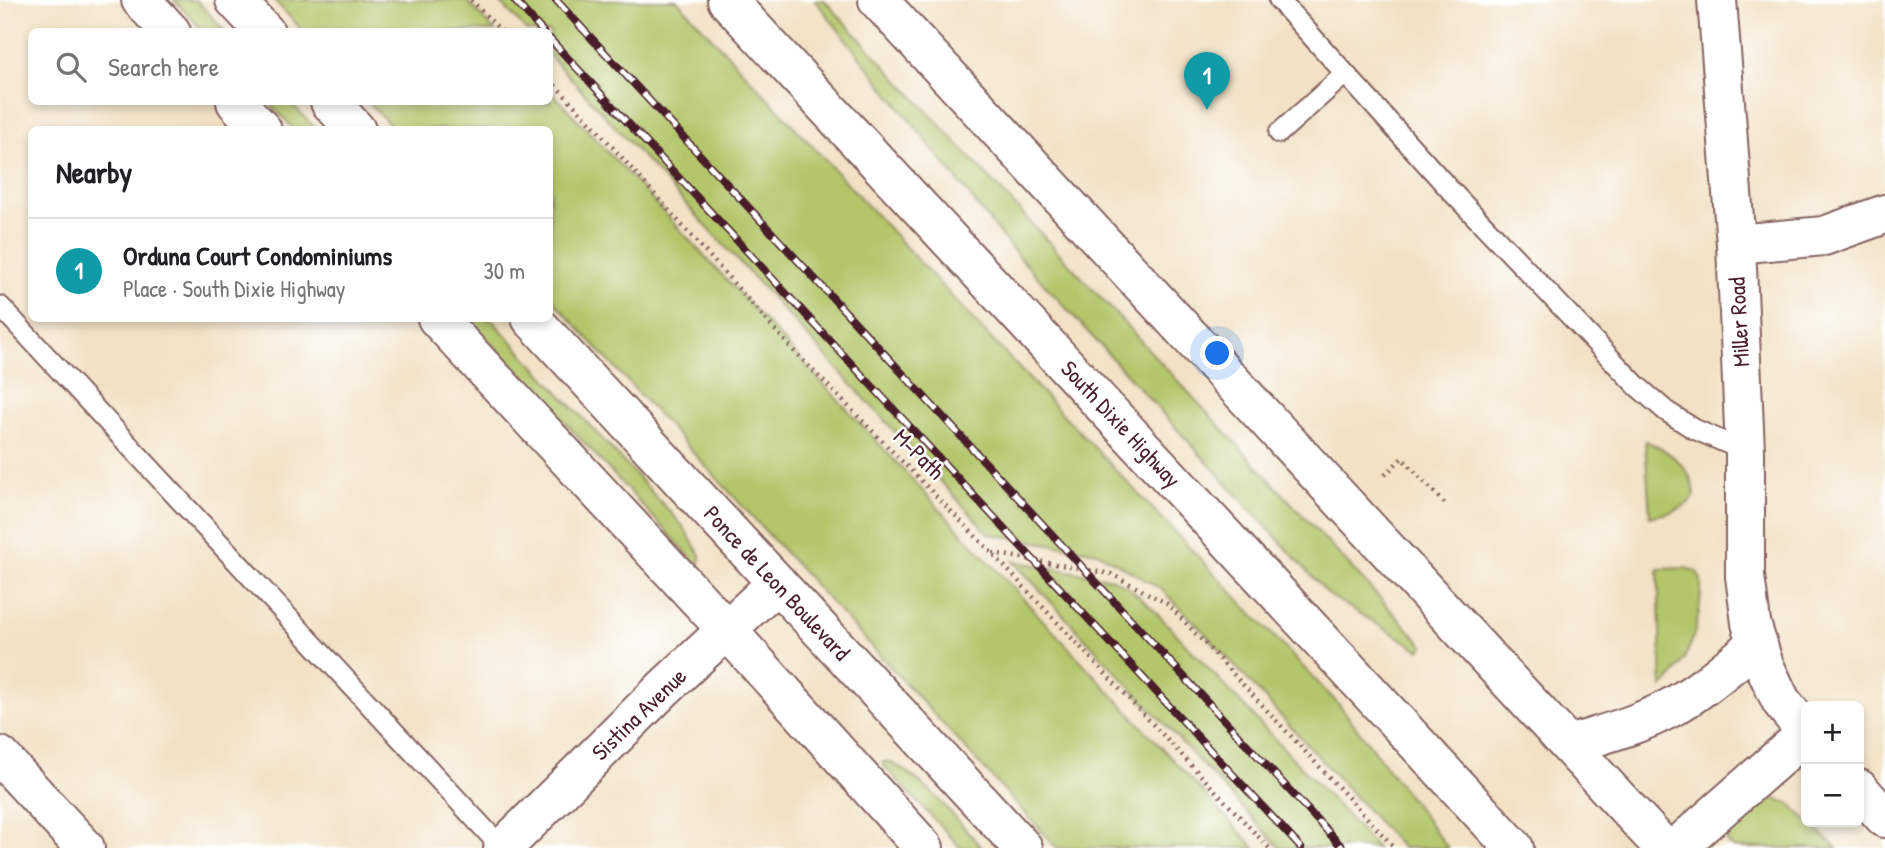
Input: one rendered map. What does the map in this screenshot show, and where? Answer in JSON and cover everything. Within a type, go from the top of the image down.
[{"type":"main road","points":[[141,0],[167,28]]},
{"type":"main road","points":[[235,0],[261,28]]},
{"type":"main road","name":"South Dixie Highway","points":[[727,0],[1514,848]]},
{"type":"main road","points":[[878,0],[1664,848]]},
{"type":"main road","name":"Miller Road","points":[[1715,3],[1736,244],[1745,451],[1745,576],[1751,623],[1757,644],[1781,701],[1801,727]]},
{"type":"main road","points":[[239,105],[258,126]]},
{"type":"main road","points":[[333,105],[352,126]]},
{"type":"main road","points":[[1736,244],[1824,236],[1885,214]]},
{"type":"main road","points":[[442,322],[727,630],[924,848]]},
{"type":"main road","name":"Ponce de Leon Boulevard","points":[[535,322],[1023,848]]},
{"type":"main road","name":"Sistina Avenue","points":[[502,848],[777,583]]},
{"type":"main road","points":[[1569,745],[1642,721],[1669,709],[1757,644]]},
{"type":"main road","name":"Miller Road","points":[[1676,848],[1801,737]]},
{"type":"main road","points":[[0,756],[85,848]]},
{"type":"main road","points":[[1864,795],[1885,818]]},
{"type":"lane","points":[[1279,0],[1451,191],[1637,386],[1666,411],[1694,429],[1745,451]]},
{"type":"lane","points":[[1279,133],[1345,74]]},
{"type":"lane","points":[[0,306],[502,848]]},
{"type":"path","points":[[471,0],[498,28]]},
{"type":"path","name":"M-Path","points":[[553,83],[792,349],[992,553],[1269,848]]},
{"type":"path","points":[[1385,475],[1402,458],[1445,504]]},
{"type":"path","points":[[992,553],[1111,574],[1168,604],[1395,848]]},
{"type":"green space","points":[[174,0],[196,0],[222,28],[200,28]]},
{"type":"green space","points":[[274,0],[466,0],[492,28],[300,28]]},
{"type":"green space","points":[[498,0],[677,0],[979,326],[1340,706],[1448,848],[1402,848],[1161,589],[1097,552],[989,534],[553,59],[553,28],[524,28]]},
{"type":"green space","points":[[815,0],[824,0],[1424,646],[1420,650],[1329,595],[1011,248]]},
{"type":"green space","points":[[553,93],[1255,848],[1057,848],[553,300],[553,126],[391,126],[371,105],[553,105]]},
{"type":"green space","points":[[271,105],[293,105],[313,126],[291,126]]},
{"type":"green space","points":[[472,322],[494,322],[683,526],[700,555],[700,563],[695,562]]},
{"type":"green space","points":[[1645,441],[1679,462],[1690,477],[1695,496],[1680,508],[1650,517]]},
{"type":"green space","points":[[1013,561],[1113,579],[1129,588],[1152,608],[1377,848],[1280,848]]},
{"type":"green space","points":[[1685,568],[1696,571],[1701,579],[1697,624],[1680,665],[1662,688],[1658,569]]},
{"type":"green space","points":[[888,761],[927,789],[982,848],[961,848],[883,765],[883,762]]},
{"type":"green space","points":[[1769,797],[1788,803],[1801,815],[1801,827],[1814,827],[1837,848],[1733,848],[1727,842],[1727,824],[1745,804]]},
{"type":"railway","points":[[514,0],[539,28]]},
{"type":"railway","points":[[556,0],[1343,848]]},
{"type":"railway","points":[[553,42],[1301,848]]},
{"type":"place","name":"Orduna Court Condominiums","points":[[1207,110]]}]
